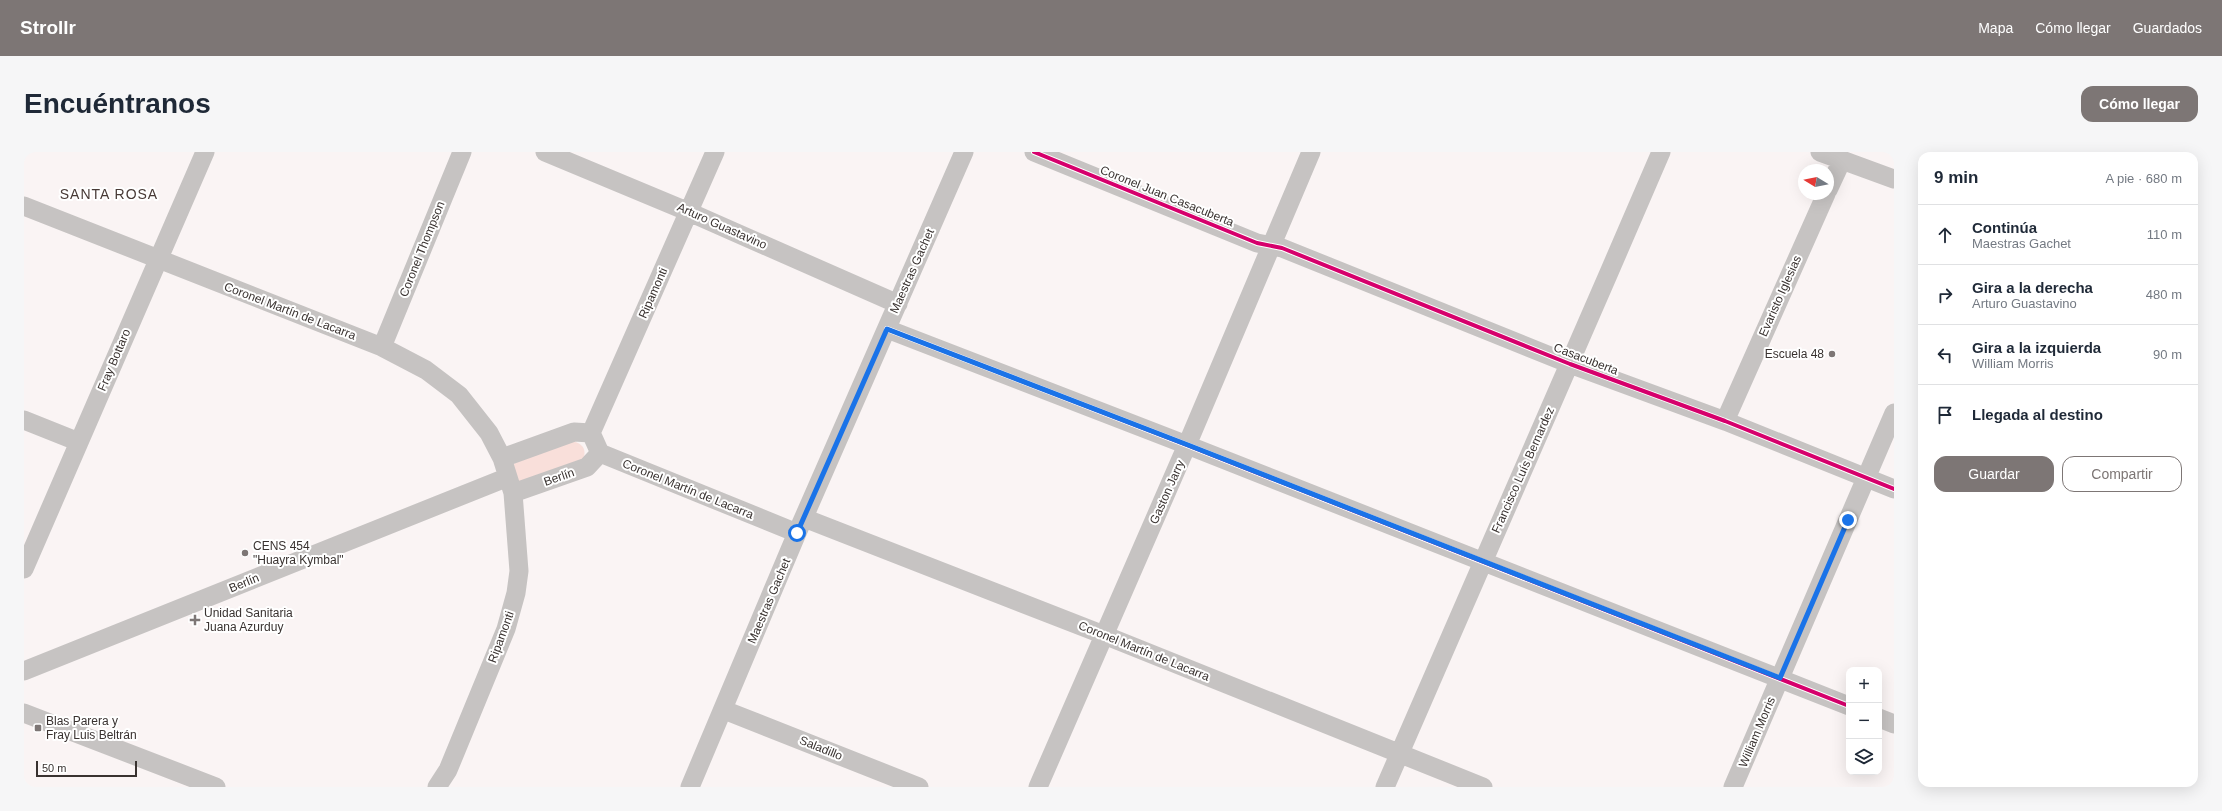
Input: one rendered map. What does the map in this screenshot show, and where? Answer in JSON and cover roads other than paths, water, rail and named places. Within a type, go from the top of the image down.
[{"type":"street","name":"Fray Bottaro","points":[[24,568],[205,152]]},
{"type":"street","name":"Coronel Thompson","points":[[382,347],[462,152]]},
{"type":"street","name":"Arturo Guastavino","points":[[545,152],[689,212],[898,304]]},
{"type":"street","name":"Ripamonti","points":[[591,433],[715,152]]},
{"type":"street","name":"Maestras Gachet","points":[[690,787],[724,710],[800,526],[964,152]]},
{"type":"street","name":"Coronel Juan Casacuberta","points":[[1034,152],[1257,243],[1272,246]]},
{"type":"street","name":"Gaston Jarry","points":[[1038,787],[1188,445],[1311,152]]},
{"type":"street","name":"Francisco Luís Bernardez","points":[[1385,787],[1661,152]]},
{"type":"street","points":[[1820,152],[1894,179]]},
{"type":"street","points":[[1834,177],[1842,160]]},
{"type":"street","name":"Evaristo Iglesias","points":[[1725,421],[1823,200]]},
{"type":"street","name":"Coronel Martín de Lacarra","points":[[24,206],[382,347],[426,370],[459,395],[489,433],[502,458],[511,485]]},
{"type":"street","name":"Casacuberta","points":[[1272,246],[1570,364],[1725,421],[1894,489]]},
{"type":"street","points":[[887,329],[1188,445],[1846,705]]},
{"type":"street","name":"William Morris","points":[[1733,787],[1894,413]]},
{"type":"street","points":[[24,420],[79,442]]},
{"type":"street","points":[[502,458],[574,432],[591,433],[600,453]]},
{"type":"street","name":"Coronel Martín de Lacarra","points":[[600,453],[1104,635],[1482,787]]},
{"type":"street","name":"Berlín","points":[[24,670],[511,485],[587,467],[600,453]]},
{"type":"street","name":"Ripamonti","points":[[437,787],[448,770],[506,629],[516,593],[519,571],[511,485]]},
{"type":"street","name":"Saladillo","points":[[724,710],[918,787]]},
{"type":"street","points":[[24,713],[216,787]]},
{"type":"street","points":[[1882,719],[1894,724]]},
{"type":"place","name":"Escuela 48","points":[[1832,354]]},
{"type":"place","name":"CENS 454 \"Huayra Kymbal\"","points":[[245,553]]},
{"type":"place","name":"Unidad Sanitaria Juana Azurduy","points":[[195,620]]},
{"type":"place","name":"Blas Parera y Fray Luis Beltrán","points":[[38,728]]},
{"type":"district","name":"SANTA ROSA","points":[[109,194]]}]
